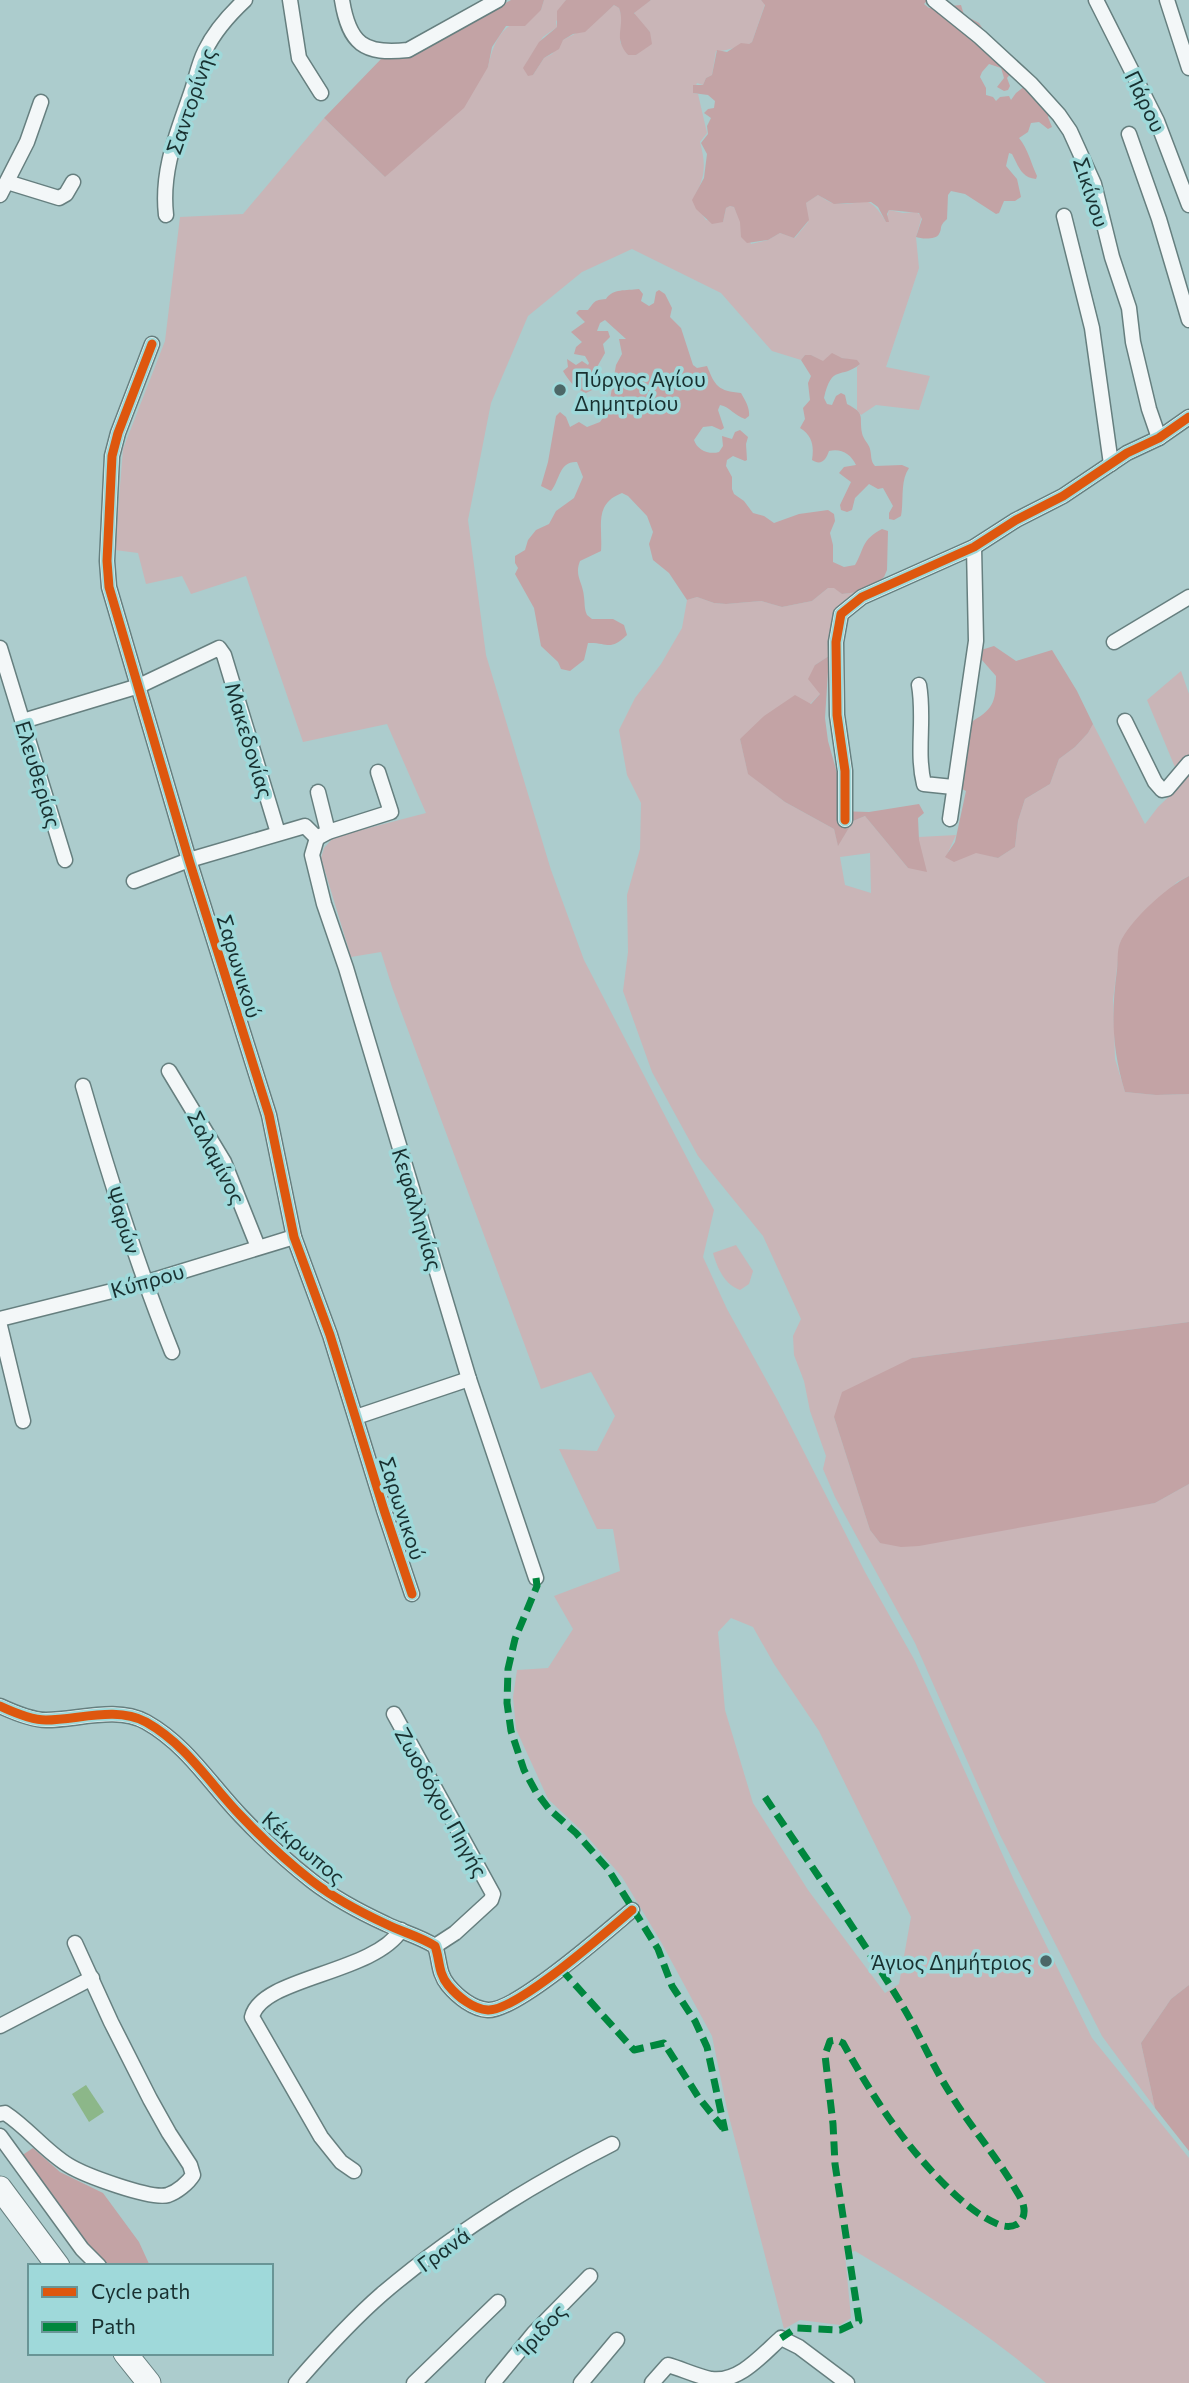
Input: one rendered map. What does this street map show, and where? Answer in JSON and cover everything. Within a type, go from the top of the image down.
[{"type":"main road","points":[[0,2188],[57,2264]]},
{"type":"main road","points":[[127,2355],[149,2383]]},
{"type":"street","name":"Σαντορίνης","points":[[166,215],[164,195],[174,136],[198,69],[205,50],[216,33],[245,0]]},
{"type":"street","points":[[290,0],[299,58],[321,93]]},
{"type":"street","points":[[342,0],[347,23],[364,47],[392,52],[408,50],[498,0]]},
{"type":"street","name":"Σικίνου","points":[[934,0],[1016,69],[1059,115],[1085,160],[1129,308],[1133,342],[1151,418],[1159,438]]},
{"type":"street","name":"Πάρου","points":[[1096,0],[1157,121],[1189,205]]},
{"type":"street","points":[[1167,0],[1189,68]]},
{"type":"street","points":[[0,195],[27,142],[41,102]]},
{"type":"street","points":[[1129,134],[1159,219],[1189,320]]},
{"type":"street","points":[[7,181],[59,198],[66,194],[73,182]]},
{"type":"street","points":[[1064,216],[1079,267],[1093,334],[1111,464]]},
{"type":"street","name":"Σαρωνικού","points":[[152,344],[112,456],[107,561],[109,587],[189,860],[269,1115],[293,1237],[330,1335],[412,1594]]},
{"type":"street","points":[[845,820],[845,771],[837,704],[836,642],[841,614],[862,597],[974,547],[1016,520],[1063,496],[1111,464],[1188,422]]},
{"type":"street","points":[[950,819],[976,641],[974,547]]},
{"type":"street","points":[[1114,642],[1189,597]]},
{"type":"street","name":"Ελευθερίας","points":[[0,648],[65,860]]},
{"type":"street","name":"Μακεδονίας","points":[[139,686],[219,648],[224,655],[241,706],[278,833]]},
{"type":"street","points":[[919,685],[924,784],[953,787]]},
{"type":"street","points":[[23,721],[139,686]]},
{"type":"street","points":[[1125,721],[1155,782],[1163,790],[1167,789],[1189,763]]},
{"type":"street","points":[[134,881],[189,860],[278,833],[305,827],[323,835],[391,812],[378,772]]},
{"type":"street","name":"Κεφαλληνίας","points":[[318,792],[323,835],[312,855],[324,904],[346,968],[469,1379],[536,1578]]},
{"type":"street","name":"Σαλαμίνος","points":[[169,1071],[224,1162],[258,1247]]},
{"type":"street","name":"Ψαρών","points":[[83,1086],[144,1283],[172,1352]]},
{"type":"street","name":"Κύπρου","points":[[0,1319],[144,1283],[293,1237]]},
{"type":"street","points":[[0,1326],[23,1421]]},
{"type":"street","points":[[356,1417],[469,1379]]},
{"type":"street","name":"Κέκρωπος","points":[[0,1706],[44,1720],[107,1715],[131,1716],[146,1722],[198,1763],[240,1815],[311,1880],[334,1897],[435,1946]]},
{"type":"street","name":"Ζωοδόχου Πηγής","points":[[394,1714],[493,1894],[465,1924],[435,1946]]},
{"type":"street","points":[[435,1946],[437,1965],[448,1985],[473,2006],[491,2010],[508,2005],[561,1969],[632,1910]]},
{"type":"street","points":[[354,2171],[347,2167],[321,2137],[252,2017],[258,2003],[288,1986],[372,1956],[388,1946],[401,1930]]},
{"type":"street","points":[[0,2114],[5,2113],[16,2120],[69,2166],[99,2179],[156,2195],[168,2195],[188,2182],[193,2175],[190,2165],[150,2099],[75,1943]]},
{"type":"street","points":[[0,2026],[92,1978]]},
{"type":"street","points":[[0,2136],[82,2249],[97,2264]]},
{"type":"street","name":"Γρανά","points":[[296,2383],[343,2332],[413,2270],[556,2172],[612,2144]]},
{"type":"street","name":"Ίριδος","points":[[493,2383],[534,2333],[590,2276]]},
{"type":"street","points":[[414,2383],[498,2302]]},
{"type":"street","points":[[652,2383],[668,2365],[712,2379],[728,2378],[748,2368],[781,2338],[799,2347],[847,2383]]},
{"type":"street","points":[[581,2383],[617,2340]]},
{"type":"shaded area","points":[[511,0],[544,0],[541,10],[525,26],[506,26],[492,47],[488,67],[464,108],[385,177],[324,118],[383,57],[438,40]]},
{"type":"shaded area","points":[[544,0],[566,0],[556,22],[557,27],[543,37],[527,62],[533,75],[544,58],[552,54],[563,40],[590,26],[614,5],[619,8],[622,18],[620,42],[628,55],[636,55],[644,48],[650,32],[636,18],[634,11],[651,0],[761,0],[765,4],[752,42],[716,51],[712,75],[706,78],[703,85],[697,83],[693,93],[698,94],[707,133],[700,142],[704,171],[695,197],[696,205],[706,220],[723,222],[726,208],[734,207],[751,244],[768,240],[780,233],[795,238],[808,222],[806,203],[818,195],[833,203],[868,202],[879,211],[886,222],[889,210],[916,212],[922,216],[916,237],[919,268],[886,367],[930,376],[919,410],[876,405],[861,415],[857,410],[857,367],[860,364],[836,357],[823,362],[811,355],[805,355],[801,360],[772,351],[721,293],[632,249],[582,272],[528,316],[491,403],[468,520],[486,655],[551,870],[584,960],[714,1210],[703,1257],[727,1309],[778,1401],[865,1572],[915,1661],[1014,1880],[1092,2038],[1189,2158],[1189,2383],[1046,2383],[1001,2346],[954,2313],[855,2251],[845,2254],[851,2318],[840,2325],[800,2320],[784,2329],[727,2109],[712,2036],[622,1877],[584,1833],[548,1799],[516,1729],[513,1697],[517,1670],[548,1668],[573,1629],[554,1596],[620,1571],[613,1529],[597,1529],[559,1449],[597,1451],[615,1416],[591,1372],[541,1389],[381,952],[351,957],[321,858],[324,848],[334,837],[426,813],[387,724],[303,742],[246,576],[191,594],[182,576],[146,584],[138,553],[115,550],[123,449],[165,341],[180,217],[243,214],[324,118],[385,177],[488,67],[495,44],[505,30],[541,10]],"holes":[[[731,1618],[753,1627],[819,1731],[911,1917],[899,1984],[885,1993],[808,1890],[753,1803],[725,1710],[718,1632]]]},
{"type":"shaded area","points":[[566,0],[651,0],[634,13],[650,32],[652,44],[636,55],[628,55],[621,43],[621,15],[619,8],[614,5],[585,32],[573,34],[563,40],[559,49],[544,58],[533,75],[528,76],[523,68],[539,42],[557,27],[557,11]]},
{"type":"shaded area","points":[[761,0],[928,0],[924,4],[929,8],[961,5],[964,15],[979,23],[1011,73],[1007,78],[1010,86],[1004,91],[997,87],[1004,78],[1001,68],[989,64],[980,77],[986,88],[986,95],[996,101],[1000,97],[1009,96],[1011,100],[1025,86],[1036,102],[1051,110],[1048,117],[1052,127],[1048,129],[1039,122],[1031,123],[1028,132],[1019,138],[1029,156],[1036,179],[1023,174],[1009,153],[1006,166],[1017,179],[1021,197],[1015,201],[1004,201],[996,214],[965,194],[951,191],[948,195],[947,219],[939,234],[925,239],[916,237],[922,219],[919,213],[889,210],[889,222],[886,222],[878,207],[871,202],[834,204],[818,195],[806,203],[809,220],[794,238],[780,233],[768,240],[747,243],[741,237],[740,222],[734,207],[730,206],[726,208],[723,222],[712,224],[696,209],[692,200],[704,178],[707,154],[701,143],[708,134],[707,126],[711,118],[704,113],[714,108],[715,101],[708,95],[693,93],[693,85],[703,85],[706,78],[712,75],[717,50],[727,52],[741,43],[752,42],[765,5]]},
{"type":"shaded area","points":[[639,289],[643,294],[641,301],[649,306],[654,303],[656,292],[659,290],[665,294],[672,308],[670,317],[681,328],[693,365],[697,368],[707,366],[718,386],[727,391],[741,393],[746,401],[749,416],[745,419],[720,405],[718,410],[724,428],[721,430],[712,426],[703,427],[694,440],[701,449],[715,453],[723,446],[722,436],[732,439],[735,432],[740,430],[748,437],[747,460],[733,456],[727,460],[726,466],[732,477],[734,494],[744,501],[753,513],[774,523],[799,514],[828,510],[834,514],[835,521],[830,533],[833,562],[844,567],[855,565],[870,537],[882,529],[888,531],[887,570],[884,577],[874,585],[866,586],[858,592],[842,594],[834,588],[828,588],[812,601],[782,607],[761,601],[726,604],[697,597],[687,600],[669,573],[653,560],[649,544],[653,532],[647,516],[622,493],[607,503],[603,510],[601,551],[580,561],[578,571],[587,615],[592,619],[613,619],[624,625],[627,635],[612,645],[588,643],[584,660],[570,671],[561,669],[558,662],[541,646],[534,608],[515,574],[518,568],[515,556],[525,550],[528,540],[536,530],[549,524],[556,511],[574,498],[583,477],[577,462],[571,463],[563,468],[551,491],[541,486],[556,416],[560,412],[566,417],[570,427],[579,422],[587,427],[600,422],[608,411],[616,365],[622,354],[619,339],[626,339],[605,320],[600,323],[597,331],[608,331],[610,337],[603,344],[605,353],[597,367],[599,375],[594,389],[586,393],[582,391],[563,371],[568,367],[567,359],[576,365],[582,361],[588,365],[589,363],[585,356],[574,354],[576,347],[582,342],[571,332],[585,322],[576,313],[579,310],[588,310],[595,302],[616,292]]},
{"type":"shaded area","points":[[832,353],[842,358],[857,360],[860,364],[830,380],[824,398],[827,404],[832,405],[836,396],[841,393],[845,395],[847,404],[859,413],[863,435],[875,466],[902,465],[909,468],[903,485],[901,516],[894,520],[889,519],[893,506],[883,488],[878,489],[869,484],[855,498],[852,510],[841,510],[840,505],[851,482],[839,473],[844,467],[856,465],[848,455],[838,450],[829,451],[825,459],[815,462],[812,460],[812,442],[800,428],[805,419],[803,408],[810,400],[808,383],[811,376],[801,360],[805,355],[811,355],[823,361]]},
{"type":"shaded area","points":[[834,587],[842,594],[858,592],[830,636],[829,656],[815,665],[820,694],[810,704],[740,739],[748,773],[785,802],[834,829],[838,845],[853,821],[865,816],[908,868],[919,837],[956,835],[946,857],[976,852],[998,858],[1015,847],[1018,821],[1025,799],[1050,784],[1059,759],[1075,747],[1093,724],[1145,824],[1182,784],[1147,700],[1181,671],[1189,694],[1189,876],[1177,882],[1120,943],[1113,1000],[1115,1059],[1125,1092],[1189,1094],[1189,1322],[912,1358],[834,1417],[870,1530],[880,1543],[1155,1503],[1189,1484],[1189,1985],[1171,1999],[1141,2043],[1155,2108],[1102,2036],[1000,1835],[915,1643],[835,1497],[823,1469],[826,1456],[794,1355],[793,1336],[801,1319],[763,1236],[698,1156],[652,1072],[623,991],[628,952],[627,895],[640,849],[641,803],[627,775],[619,730],[635,698],[661,664],[682,628],[687,600],[697,597],[726,604],[761,601],[782,607],[812,601],[828,588]],"holes":[[[870,853],[871,893],[845,885],[840,857]]]},
{"type":"shaded area","points":[[994,646],[1016,661],[1052,650],[1093,724],[1075,747],[1059,759],[1050,784],[1025,799],[1018,821],[1015,847],[998,858],[976,853],[954,862],[945,857],[955,842],[966,791],[958,787],[969,723],[988,710],[995,693],[996,676],[981,659],[981,650]]},
{"type":"shaded area","points":[[829,656],[825,718],[828,741],[839,780],[838,811],[869,812],[919,804],[924,813],[918,818],[919,840],[927,872],[908,868],[865,816],[853,821],[838,846],[834,829],[785,802],[748,774],[740,739],[764,716],[795,695],[811,704],[820,694],[808,679],[815,665]]},
{"type":"shaded area","points":[[1189,876],[1189,1094],[1125,1092],[1117,1061],[1114,1031],[1119,946],[1125,934],[1150,905]]},
{"type":"shaded area","points":[[736,1245],[753,1271],[749,1284],[740,1290],[722,1275],[713,1253]]},
{"type":"shaded area","points":[[1189,1322],[1189,1484],[1155,1503],[919,1546],[901,1547],[880,1543],[870,1530],[834,1417],[842,1392],[912,1358]]},
{"type":"shaded area","points":[[1189,1985],[1189,2151],[1155,2108],[1141,2043],[1171,1999]]},
{"type":"shaded area","points":[[86,2085],[104,2112],[89,2122],[72,2094]]},
{"type":"shaded area","points":[[33,2148],[60,2172],[103,2193],[139,2242],[149,2264],[105,2264],[93,2253],[21,2156]]},
{"type":"marked path","points":[[536,1578],[537,1586],[515,1639],[508,1669],[507,1703],[511,1731],[524,1770],[549,1809],[576,1833],[608,1869],[658,1949],[672,1986],[695,2021],[707,2047],[725,2131]]},
{"type":"marked path","points":[[765,1797],[886,1979],[943,2082],[1006,2173],[1021,2199],[1024,2210],[1019,2223],[1006,2226],[985,2217],[963,2202],[929,2169],[901,2135],[865,2082],[843,2043],[830,2041],[825,2055],[835,2164],[859,2321],[840,2330],[796,2328],[781,2338]]},
{"type":"marked path","points":[[561,1969],[634,2050],[664,2043],[699,2098],[723,2128]]},
{"type":"cycle path","points":[[152,344],[112,456],[107,561],[109,587],[189,860],[269,1115],[294,1237],[330,1335],[412,1594]]},
{"type":"cycle path","points":[[845,820],[845,771],[837,715],[836,642],[841,614],[862,597],[974,547],[1016,520],[1063,496],[1127,453],[1159,438],[1189,417]]},
{"type":"cycle path","points":[[0,1706],[41,1720],[122,1715],[134,1717],[161,1731],[186,1753],[249,1824],[312,1881],[357,1910],[435,1946],[445,1980],[461,1998],[477,2007],[488,2010],[519,1998],[562,1968],[632,1910]]},
{"type":"place","name":"Πύργος Αγίου Δημητρίου","points":[[560,390]]},
{"type":"place","name":"Άγιος Δημήτριος","points":[[1046,1961]]}]
